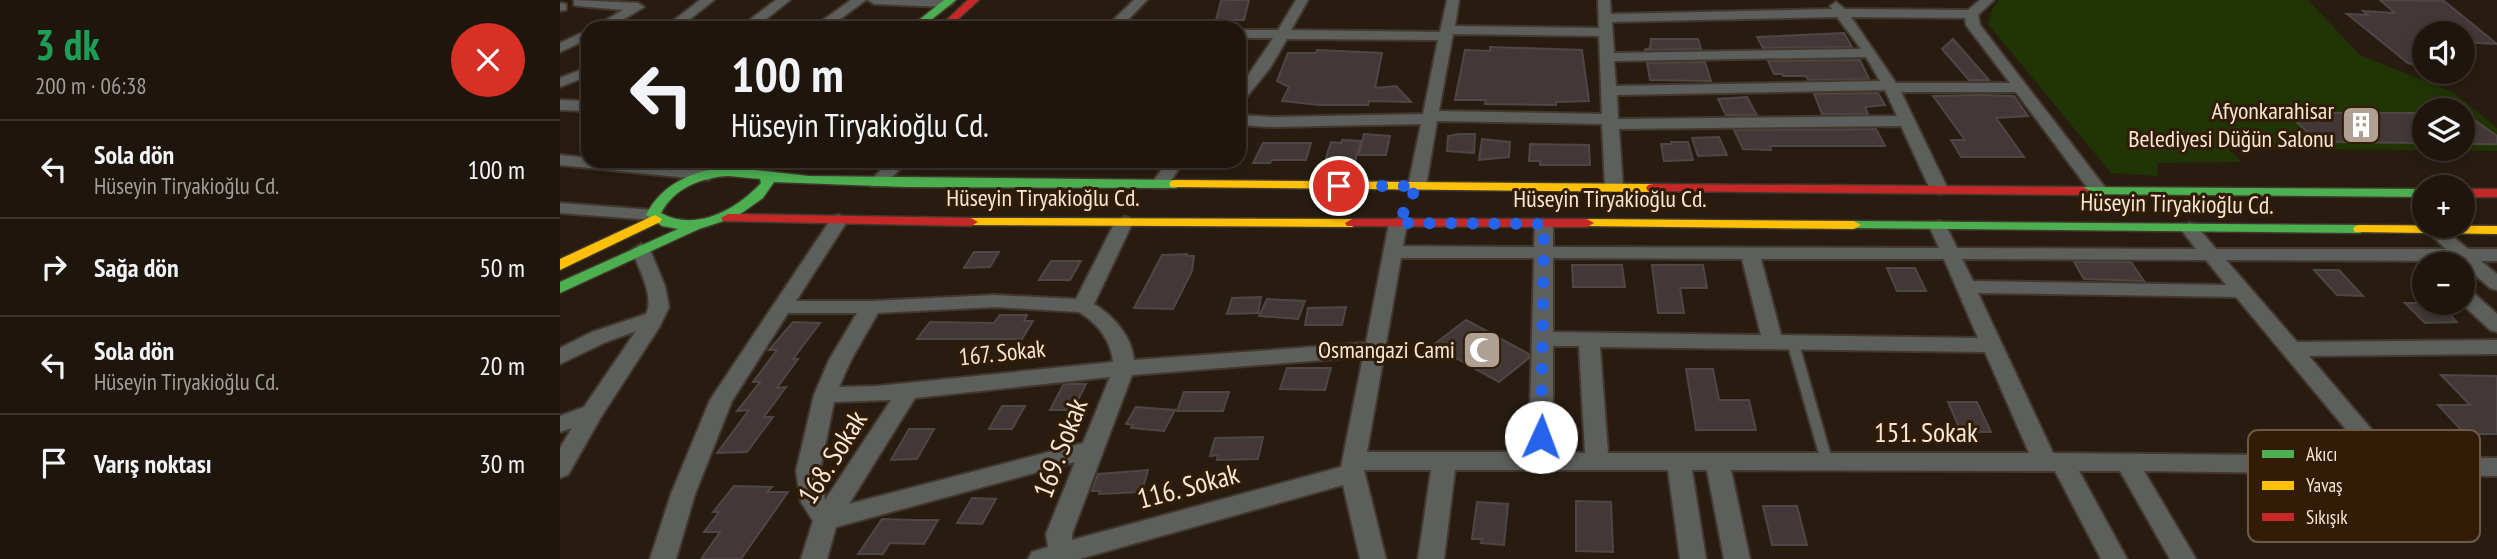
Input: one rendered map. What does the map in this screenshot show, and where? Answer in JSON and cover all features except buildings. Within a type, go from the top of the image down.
[{"type":"street","points":[[680,21],[708,0]]},
{"type":"street","points":[[756,21],[784,0]]},
{"type":"street","points":[[829,21],[860,0]]},
{"type":"street","points":[[874,0],[949,2]]},
{"type":"street","points":[[949,21],[974,0]]},
{"type":"street","points":[[1118,21],[1141,0]]},
{"type":"street","points":[[1246,88],[1265,65],[1301,0]]},
{"type":"street","points":[[1373,559],[1353,467],[1392,252],[1430,118],[1453,0]]},
{"type":"street","points":[[1604,0],[1614,188]]},
{"type":"street","points":[[1246,34],[1447,33],[1605,25],[1836,6],[1971,14],[1988,0]]},
{"type":"street","points":[[560,7],[581,1],[643,4]]},
{"type":"street","points":[[923,21],[949,2]]},
{"type":"street","points":[[612,21],[643,4]]},
{"type":"street","points":[[1836,6],[1871,53],[1891,86],[1939,189]]},
{"type":"street","points":[[1971,14],[1973,25],[2098,190]]},
{"type":"street","points":[[560,48],[581,38]]},
{"type":"street","points":[[1607,57],[1871,53]]},
{"type":"street","points":[[560,83],[581,74]]},
{"type":"street","points":[[1609,91],[1891,86],[2021,88]]},
{"type":"street","points":[[560,105],[581,106]]},
{"type":"street","points":[[1246,120],[1430,118],[1610,122],[1907,121]]},
{"type":"street","name":"Hüseyin Tiryakioğlu Cd.","points":[[560,160],[581,161]]},
{"type":"street","name":"Hüseyin Tiryakioğlu Cd.","points":[[657,168],[713,174],[743,171],[763,176],[877,182],[1160,184],[1407,205],[1544,224],[2412,230]]},
{"type":"street","points":[[560,265],[654,217],[654,206],[661,198],[690,181],[723,168]]},
{"type":"street","points":[[763,176],[771,168]]},
{"type":"street","points":[[877,182],[892,168]]},
{"type":"street","points":[[1160,184],[1171,168]]},
{"type":"street","name":"Hüseyin Tiryakioğlu Cd.","points":[[560,208],[654,217],[674,225],[704,223],[723,218],[755,202],[765,193],[768,184],[763,176]]},
{"type":"street","name":"Hüseyin Tiryakioğlu Cd.","points":[[723,218],[1124,222],[1407,205],[1614,188],[2412,193]]},
{"type":"street","points":[[2475,193],[2497,193]]},
{"type":"street","points":[[663,559],[683,494],[721,400],[779,307],[839,220]]},
{"type":"street","points":[[1083,306],[1124,222]]},
{"type":"street","points":[[560,288],[704,223]]},
{"type":"street","points":[[1541,461],[1546,252],[1544,224]]},
{"type":"street","points":[[1938,226],[1991,345],[2053,462],[2114,559]]},
{"type":"street","points":[[2189,229],[2359,430]]},
{"type":"street","points":[[2394,230],[2417,252]]},
{"type":"street","name":"Hüseyin Tiryakioğlu Cd.","points":[[2475,230],[2497,230]]},
{"type":"street","points":[[2444,238],[2461,252]]},
{"type":"street","points":[[560,469],[659,307],[655,286],[641,250]]},
{"type":"street","points":[[1392,252],[1950,252],[2210,254],[2412,260]]},
{"type":"street","points":[[1750,252],[1783,343]]},
{"type":"street","points":[[2475,255],[2497,256]]},
{"type":"street","points":[[2475,265],[2497,284]]},
{"type":"street","points":[[1965,287],[2242,291]]},
{"type":"street","points":[[779,307],[871,307],[994,301],[1083,306],[1096,314],[1122,344],[1124,368]]},
{"type":"street","points":[[2475,305],[2497,325]]},
{"type":"street","points":[[871,307],[840,360],[825,395],[808,471],[813,502],[826,520],[1092,449]]},
{"type":"street","points":[[560,357],[599,337],[654,318]]},
{"type":"street","points":[[1544,339],[1991,345]]},
{"type":"street","points":[[1589,341],[1597,461]]},
{"type":"street","points":[[2291,349],[2497,347]]},
{"type":"street","name":"167. Sokak","points":[[825,395],[877,394],[1124,368],[1375,349]]},
{"type":"street","name":"169. Sokak","points":[[1051,555],[1124,368]]},
{"type":"street","name":"168. Sokak","points":[[814,559],[826,520],[909,389]]},
{"type":"street","points":[[560,424],[592,413]]},
{"type":"street","points":[[1431,559],[1444,461]]},
{"type":"street","name":"151. Sokak","points":[[1353,467],[1444,461],[2248,463]]},
{"type":"street","points":[[1679,462],[1693,559]]},
{"type":"street","points":[[1717,462],[1737,559]]},
{"type":"street","points":[[2127,462],[2183,559]]},
{"type":"street","name":"116. Sokak","points":[[1051,555],[1353,467]]},
{"type":"lane","points":[[1783,343],[1827,462]]},
{"type":"green space","points":[[1999,0],[2308,0],[2360,55],[2412,76],[2412,84],[2433,84],[2460,98],[2412,98],[2412,150],[2227,148],[2242,162],[2157,163],[2158,176],[2111,173],[1988,24],[1992,9]]},
{"type":"green space","points":[[2475,110],[2497,128],[2497,151],[2475,151]]},
{"type":"traffic: fast","points":[[923,21],[951,0]]},
{"type":"traffic: fast","points":[[766,177],[768,184],[758,195],[745,206],[715,221],[682,225],[653,215],[664,197],[681,184],[701,176],[729,172],[809,180],[1176,184]]},
{"type":"traffic: fast","points":[[2083,191],[2412,193]]},
{"type":"traffic: fast","points":[[1854,225],[2360,229]]},
{"type":"traffic: fast","points":[[560,288],[692,228]]},
{"type":"traffic: slow","points":[[1176,184],[1653,188]]},
{"type":"traffic: slow","points":[[560,265],[655,219]]},
{"type":"traffic: slow","points":[[971,222],[1352,223]]},
{"type":"traffic: slow","points":[[1587,223],[1854,225]]},
{"type":"traffic: slow","points":[[2360,229],[2497,230]]},
{"type":"traffic: jam","points":[[950,21],[974,0]]},
{"type":"traffic: jam","points":[[1653,188],[2083,191]]},
{"type":"traffic: jam","points":[[2475,193],[2497,193]]},
{"type":"traffic: jam","points":[[728,218],[971,222]]},
{"type":"traffic: jam","points":[[1352,223],[1587,223]]},
{"type":"place","name":"Afyonkarahisar Belediyesi Düğün Salonu","points":[[2361,125]]},
{"type":"place","name":"Osmangazi Cami","points":[[1482,350]]},
{"type":"route","points":[[1339,186],[1417,186],[1398,223],[1544,224],[1546,252],[1541,437]]}]
